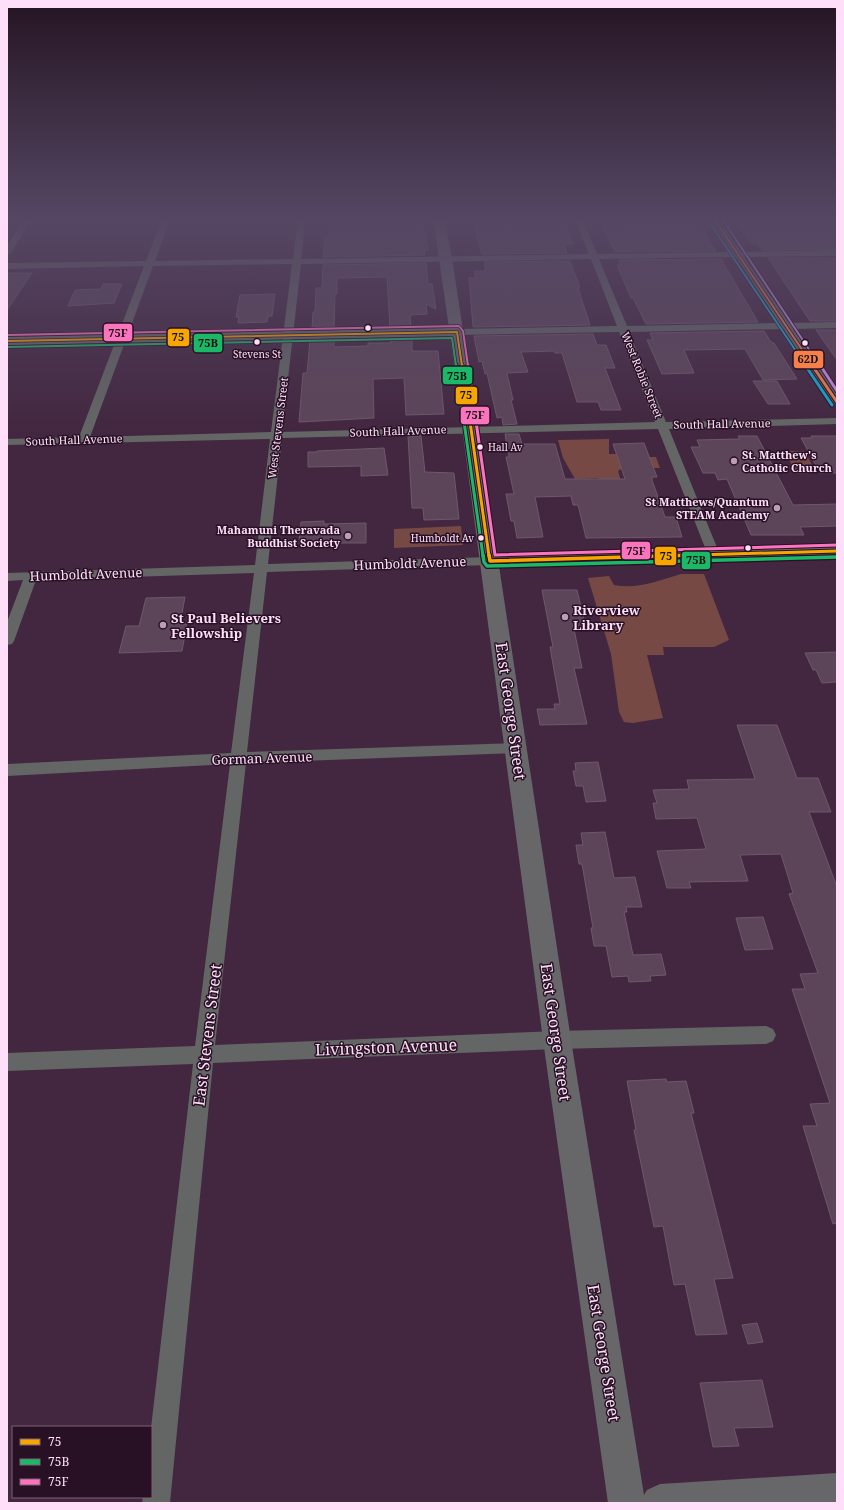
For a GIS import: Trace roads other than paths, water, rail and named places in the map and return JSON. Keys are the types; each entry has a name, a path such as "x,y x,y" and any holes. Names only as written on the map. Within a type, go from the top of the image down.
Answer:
{"street":[{"path":"84,440 120,339 141,287"},
{"name":"West Stevens Street","path":"262,568 293,287"},
{"name":"East George Street","path":"450,287 557,1040 627,1503"},
{"name":"West Robie Street","path":"607,287 714,555"},
{"path":"760,287 837,402"},
{"path":"7,342 837,325"},
{"name":"South Hall Avenue","path":"7,442 470,429 837,421"},
{"name":"Humboldt Avenue","path":"7,577 490,561 837,552"},
{"name":"East Stevens Street","path":"156,1503 204,1054 262,568"},
{"path":"7,641 31,576"},
{"name":"Gorman Avenue","path":"7,770 240,758 516,748"},
{"name":"Livingston Avenue","path":"7,1062 557,1040 766,1035"},
{"path":"660,1503 837,1492"}],"place":[{"name":"Stevens St","path":"257,342"},
{"name":"Hall Av","path":"480,447"},
{"name":"St. Matthew's Catholic Church","path":"734,461"},
{"name":"St Matthews/Quantum STEAM Academy","path":"777,508"},
{"name":"Mahamuni Theravada Buddhist Society","path":"348,536"},
{"name":"Humboldt Av","path":"481,538"},
{"name":"Riverview Library","path":"565,617"},
{"name":"St Paul Believers Fellowship","path":"163,625"}]}
